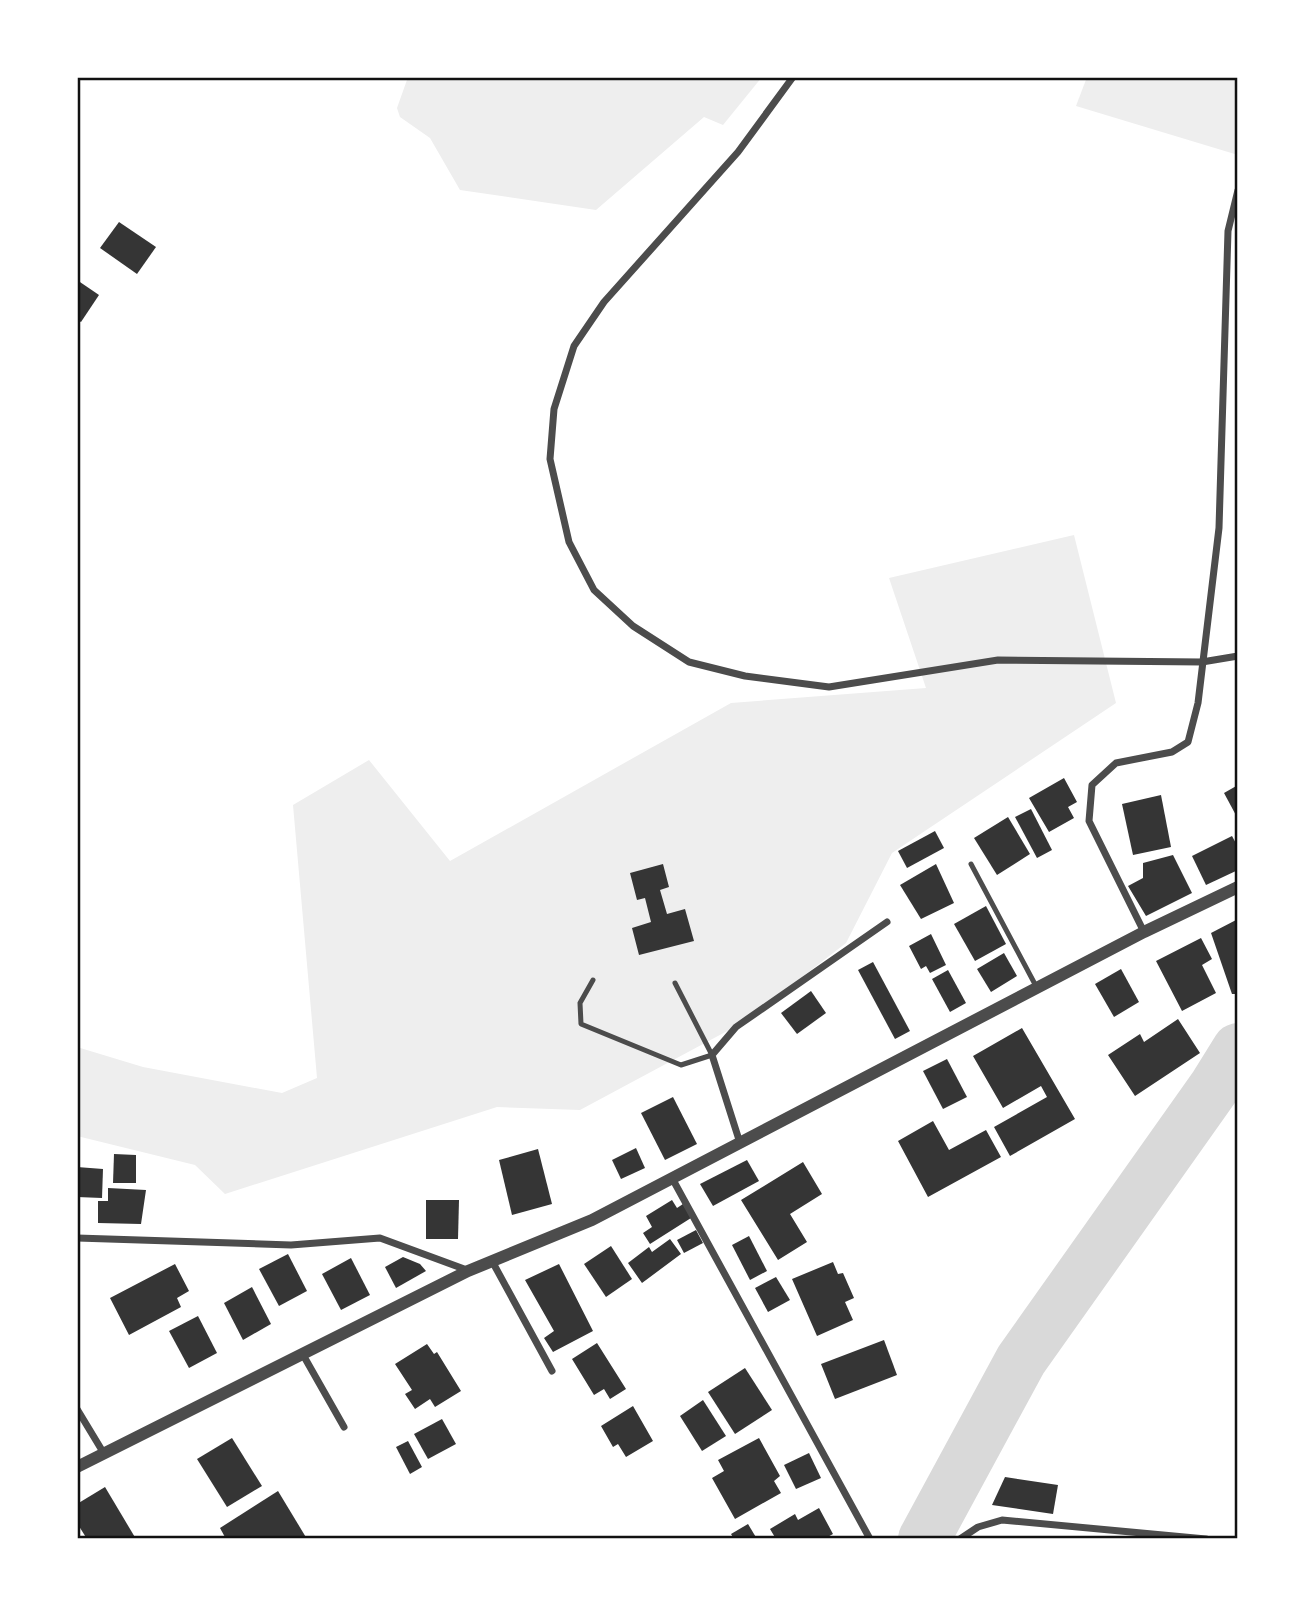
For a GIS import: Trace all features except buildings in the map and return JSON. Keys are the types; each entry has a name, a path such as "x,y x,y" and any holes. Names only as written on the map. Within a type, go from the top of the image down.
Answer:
{"street":[{"path":"793,77 738,152 604,302 574,346 554,410 550,459 569,542 594,590 633,626 689,662 745,676 829,687 998,660 1202,662 1238,656"},
{"path":"1144,932 1089,821 1092,785 1116,763 1172,752 1188,742 1198,703 1219,528 1228,231 1238,190"},
{"path":"77,1467 468,1270 592,1220 1144,932 1238,887"},
{"path":"740,1143 712,1055 736,1027 887,922"},
{"path":"672,1178 868,1538"},
{"path":"77,1238 291,1245 380,1238 468,1270"},
{"path":"492,1261 552,1371"},
{"path":"302,1353 344,1427"},
{"path":"77,1409 103,1452"},
{"path":"960,1539 978,1527 1002,1520 1206,1539"}],"lane":[{"path":"971,864 1037,988"},
{"path":"593,980 580,1003 581,1024 681,1065 712,1055 675,983"}],"shaded area":[{"path":"408,77 762,77 723,125 704,117 596,210 460,190 430,138 400,117 397,108"},
{"path":"1087,77 1238,77 1238,155 1076,106"},
{"path":"1074,535 1116,703 892,853 846,943 744,1022 580,1110 497,1107 225,1194 195,1165 77,1136 77,1047 143,1067 282,1093 317,1078 293,805 369,760 450,861 731,703 926,688 889,578"}],"waterway":[{"path":"924,1539 1021,1360 1215,1086 1238,1049"}]}
